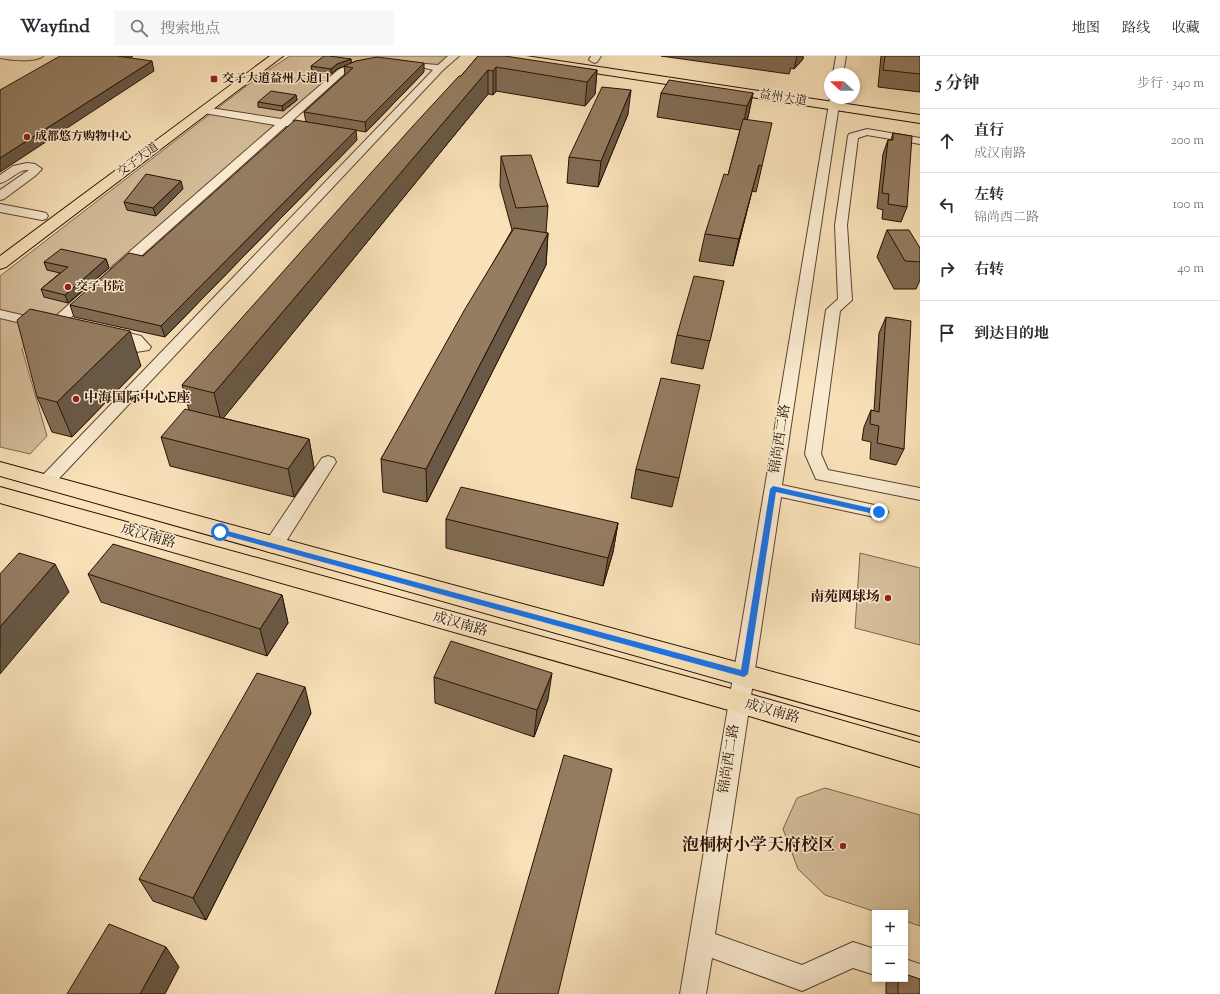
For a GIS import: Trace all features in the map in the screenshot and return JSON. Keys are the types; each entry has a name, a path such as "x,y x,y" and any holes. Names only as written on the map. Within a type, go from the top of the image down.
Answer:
{"main road":[{"name":"交子大道","path":"30,225 260,56"},
{"name":"交子大道","path":"0,264 277,56"},
{"name":"益州大道","path":"503,56 824,97"},
{"name":"益州大道","path":"570,56 595,58 824,97"},
{"name":"益州大道","path":"860,102 920,109"},
{"name":"益州大道","path":"857,104 920,119"},
{"name":"成汉南路","path":"0,469 273,546 744,674 920,724"},
{"name":"成汉南路","path":"0,495 739,702 920,755"}],"street":[{"path":"2,56 16,58 38,56"},
{"path":"46,482 440,68 454,56"},
{"path":"839,68 841,56"},
{"path":"53,326 341,72 351,66 376,61"},
{"path":"418,65 440,68"},
{"name":"锦尚西二路","path":"693,994 835,104"},
{"path":"204,110 306,127"},
{"path":"920,141 867,132 853,136 841,225 845,300 833,310 813,454 822,475 920,494"},
{"path":"358,135 373,138"},
{"path":"0,180 24,166 32,166 36,169 0,196"},
{"path":"0,208 42,216"},
{"path":"0,314 71,331"},
{"path":"97,337 123,350 144,347 169,352"},
{"path":"273,546 328,462"},
{"path":"773,489 879,512"},
{"path":"702,942 802,978 853,955 872,961"},
{"path":"908,973 920,977"}],"shaded area":[{"path":"290,56 449,56 437,65 373,59 344,67 22,349 47,436 30,454 0,447 0,276 262,74"},
{"name":"南苑网球场","path":"860,553 920,568 920,645 855,628"},
{"path":"825,788 920,815 920,926 908,922 908,910 872,911 825,895 798,869 783,829 797,798"}],"building":[{"name":"成都悠方购物中心","path":"60,56 117,56 152,61 0,158 0,90"},
{"path":"324,56 351,59 337,64 331,69 311,66"},
{"path":"478,56 505,56 597,70 587,82 496,67 493,71 488,70 214,393 182,385 412,127"},
{"path":"885,56 920,56 920,74 883,70"},
{"path":"377,57 424,63 365,122 304,112 353,68 344,66 356,61"},
{"path":"669,80 753,93 747,106 661,93"},
{"path":"602,87 631,90 601,161 569,157"},
{"path":"271,91 296,95 282,106 258,102"},
{"path":"743,119 772,123 762,166 759,165 739,239 705,234 724,174 728,175"},
{"path":"295,120 356,130 161,326 70,305 129,253 143,256"},
{"path":"893,133 912,136 907,207 888,204 889,194 882,193 888,140 893,140"},
{"path":"531,155 548,206 516,208 501,156"},
{"path":"146,174 181,181 153,208 124,202"},
{"path":"514,228 548,233 426,469 381,459 465,309"},
{"path":"887,230 909,230 920,248 920,262 905,261"},
{"path":"61,249 106,259 65,295 41,289 68,267 44,262"},
{"path":"694,276 724,281 710,341 677,335"},
{"path":"30,309 130,331 57,402 37,397 17,320"},
{"path":"886,317 911,321 904,449 877,443 879,426 870,424 871,410 879,412"},
{"path":"661,378 700,385 679,478 636,469"},
{"path":"185,409 309,439 288,469 161,437"},
{"path":"461,487 618,523 608,558 446,519"},
{"path":"113,544 282,595 260,629 88,574"},
{"path":"19,553 55,564 0,627 0,574"},
{"path":"451,641 552,673 537,710 434,677"},
{"path":"257,673 305,687 193,898 139,879"},
{"path":"564,755 612,769 558,994 495,994"},
{"path":"109,924 166,947 140,994 67,994"},
{"path":"908,975 920,979 920,994 898,994 898,982 908,982"}],"place":[{"name":"交子大道益州大道口","path":"214,79"},
{"name":"成都悠方购物中心","path":"27,137"},
{"name":"交子书院","path":"68,287"},
{"name":"中海国际中心E座","path":"76,399"},
{"name":"南苑网球场","path":"888,598"},
{"name":"泡桐树小学天府校区","path":"843,846"}],"route":[{"path":"220,532 744,674 773,489 879,512"}]}
